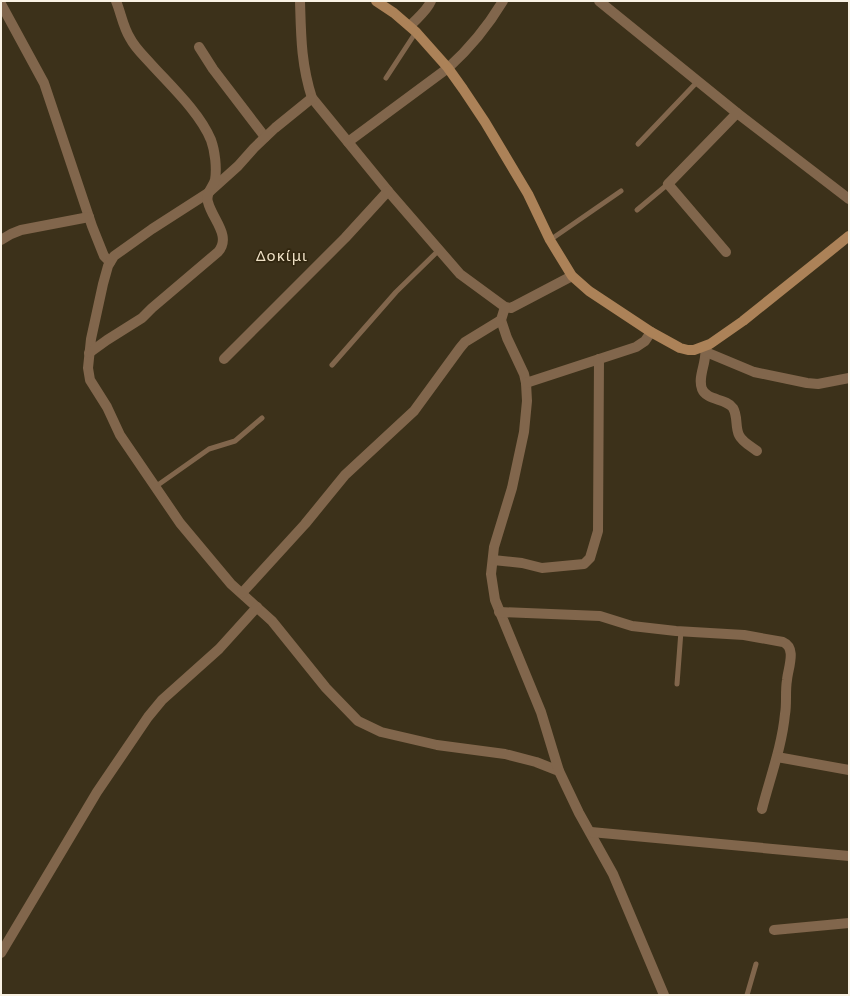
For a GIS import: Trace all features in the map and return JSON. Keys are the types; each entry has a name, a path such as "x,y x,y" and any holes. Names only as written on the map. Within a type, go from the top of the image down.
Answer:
{"street":[{"path":"89,352 142,318 220,250 223,244 223,234 207,200 208,193 214,180 214,155 212,142 206,128 178,93 139,51 130,38 116,1"},
{"path":"300,1 302,55 312,98 388,191 460,274 505,307 511,308 518,306 572,276"},
{"path":"376,1 394,13 413,29 448,68 502,149 528,194 550,240 572,276 589,291 652,332 686,350 706,349 849,236"},
{"path":"413,29 429,6 430,1"},
{"path":"348,142 448,68 462,55 503,1"},
{"path":"599,1 737,113 849,199"},
{"path":"1,4 44,83 89,217 104,256 110,262"},
{"path":"199,47 213,69 265,137"},
{"path":"312,98 265,137 238,166 208,193 165,220 114,256 110,262 103,284 89,352 88,368 90,380 107,407 120,435 180,523 232,584 272,621 344,708 358,721 381,732 413,740 505,754 530,760 559,771"},
{"path":"726,252 668,184 737,113"},
{"path":"224,359 345,238 388,191"},
{"path":"1,240 21,230 89,217"},
{"path":"505,307 501,320 526,383 527,401 523,439 512,488 495,542 491,574 492,588 499,612 541,712 559,771 579,813 591,832 616,881 664,995"},
{"path":"242,593 305,524 345,475 414,411 465,342 501,320"},
{"path":"526,383 638,346 645,341 652,332"},
{"path":"706,349 754,372 807,383 818,384 849,378"},
{"path":"706,349 701,381 702,388 710,397 732,406 735,412 739,435 742,440 757,451"},
{"path":"492,560 522,563 542,568 584,564 590,558 598,531 599,358"},
{"path":"1,953 97,792 148,717 162,700 219,649 257,607"},
{"path":"499,612 600,616 632,626 744,635 787,644 790,647 791,652 787,681 786,715 777,757 762,809"},
{"path":"777,757 849,770"},
{"path":"591,832 849,856"},
{"path":"774,930 849,923"}],"lane":[{"path":"386,78 413,29"},
{"path":"638,144 698,81"},
{"path":"637,210 668,184"},
{"path":"550,240 621,191"},
{"path":"332,365 396,292 439,250"},
{"path":"155,487 210,449 236,441 262,418"},
{"path":"677,684 682,631"},
{"path":"746,995 756,964"}],"district":[{"name":"Δοκίμι","path":"282,256"}]}
